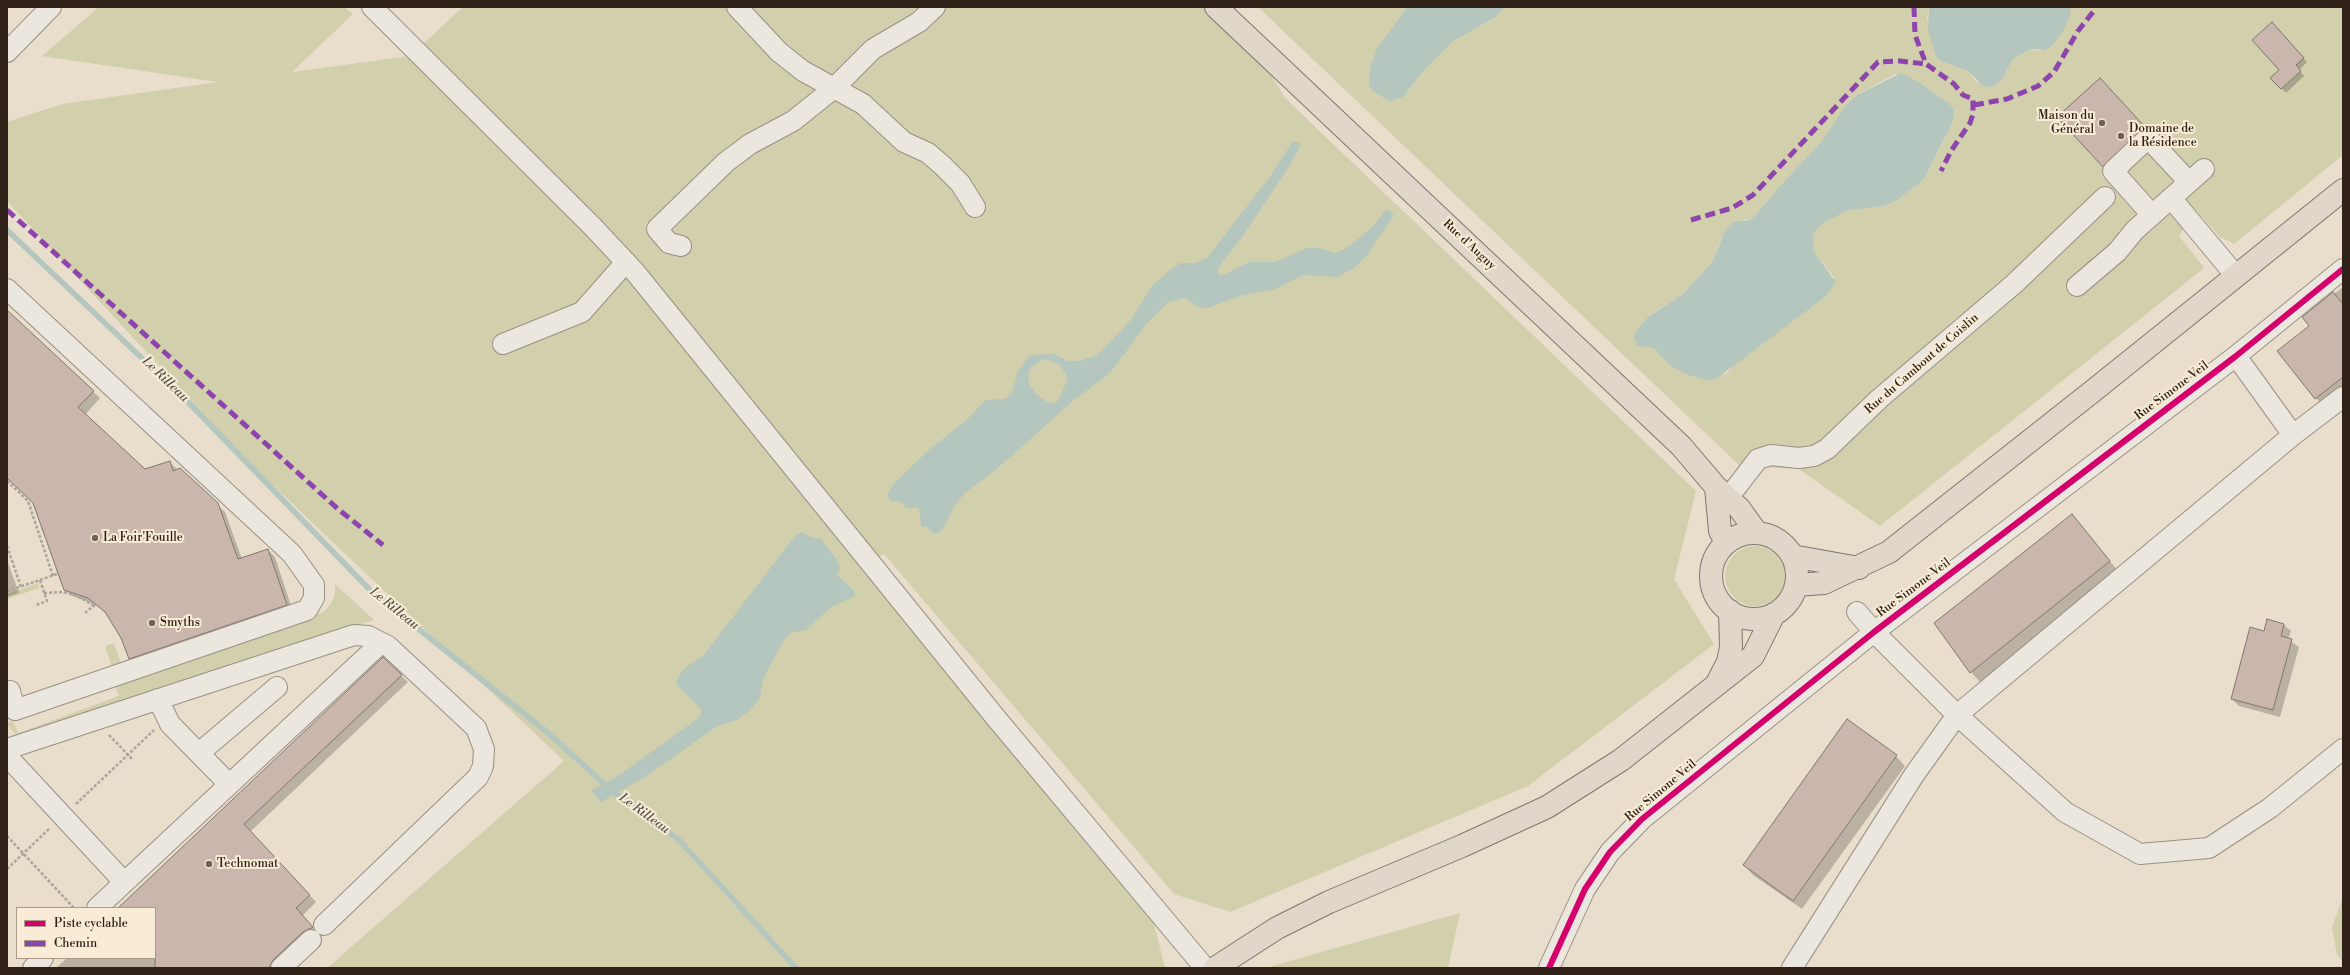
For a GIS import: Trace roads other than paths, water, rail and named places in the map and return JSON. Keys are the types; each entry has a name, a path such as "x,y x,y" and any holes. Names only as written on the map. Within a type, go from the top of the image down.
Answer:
{"main road":[{"name":"Rue d'Augny","path":"1216,7 1682,446 1722,493 1739,508 1757,533"},
{"path":"1796,585 1824,582 1859,568 1889,552 2343,190"},
{"path":"1722,493 1720,531 1726,542"},
{"path":"1757,533 1778,539 1792,556 1798,573 1792,597 1784,607 1774,614 1762,618 1749,619 1724,607 1715,595 1711,581 1711,567 1717,553 1726,542 1739,535 1757,533"},
{"path":"1792,556 1859,568"},
{"path":"1716,685 1728,662 1731,647 1730,611"},
{"path":"1215,968 1277,928 1329,902 1462,846 1547,807 1621,760 1753,656 1774,614"}],"street":[{"path":"7,52 51,7"},
{"path":"372,7 626,262 802,476 1001,724 1205,968"},
{"path":"737,7 779,52 803,71 863,104 904,142 928,153 944,166 960,183 975,207"},
{"path":"681,246 669,243 657,229 726,162 750,144 793,121 833,88 873,49 919,22 935,7"},
{"path":"2152,216 2113,172 2148,138 2189,182"},
{"path":"2077,286 2117,252 2135,230 2204,169"},
{"name":"Rue du Cambout de Coislin","path":"1722,493 1758,459 1771,455 1799,458 1814,456 1826,449 1879,399 2014,284 2105,197"},
{"path":"2171,198 2236,276"},
{"path":"503,344 582,312 626,262"},
{"name":"Rue Simone Veil","path":"1549,968 1585,889 1610,852 1642,819 1874,632 2236,356 2343,269"},
{"path":"7,289 292,554 314,585 314,598 307,610 16,710 10,691 7,692"},
{"path":"2236,356 2293,435"},
{"path":"1792,968 1914,775 1957,715 2293,435 2343,397"},
{"path":"1857,612 1874,632 1957,715 2065,812 2140,854 2209,848 2270,808 2343,749"},
{"path":"7,749 354,635 368,636 388,646 476,728 484,749 483,766 478,777 324,925"},
{"path":"98,907 381,643"},
{"path":"199,753 278,686"},
{"path":"158,699 170,724 230,784"},
{"path":"7,756 124,882"},
{"path":"281,968 311,940"},
{"path":"33,968 42,959"}],"waterway":[{"name":"Le Rilleau","path":"7,230 188,402 370,590 547,732 611,790 679,840 796,968"}],"place":[{"name":"Maison du Général","path":"2102,123"},
{"name":"Domaine de la Résidence","path":"2121,136"},
{"name":"La Foir'Fouille","path":"95,538"},
{"name":"Smyths","path":"152,623"},
{"name":"Technomat","path":"209,864"}]}
